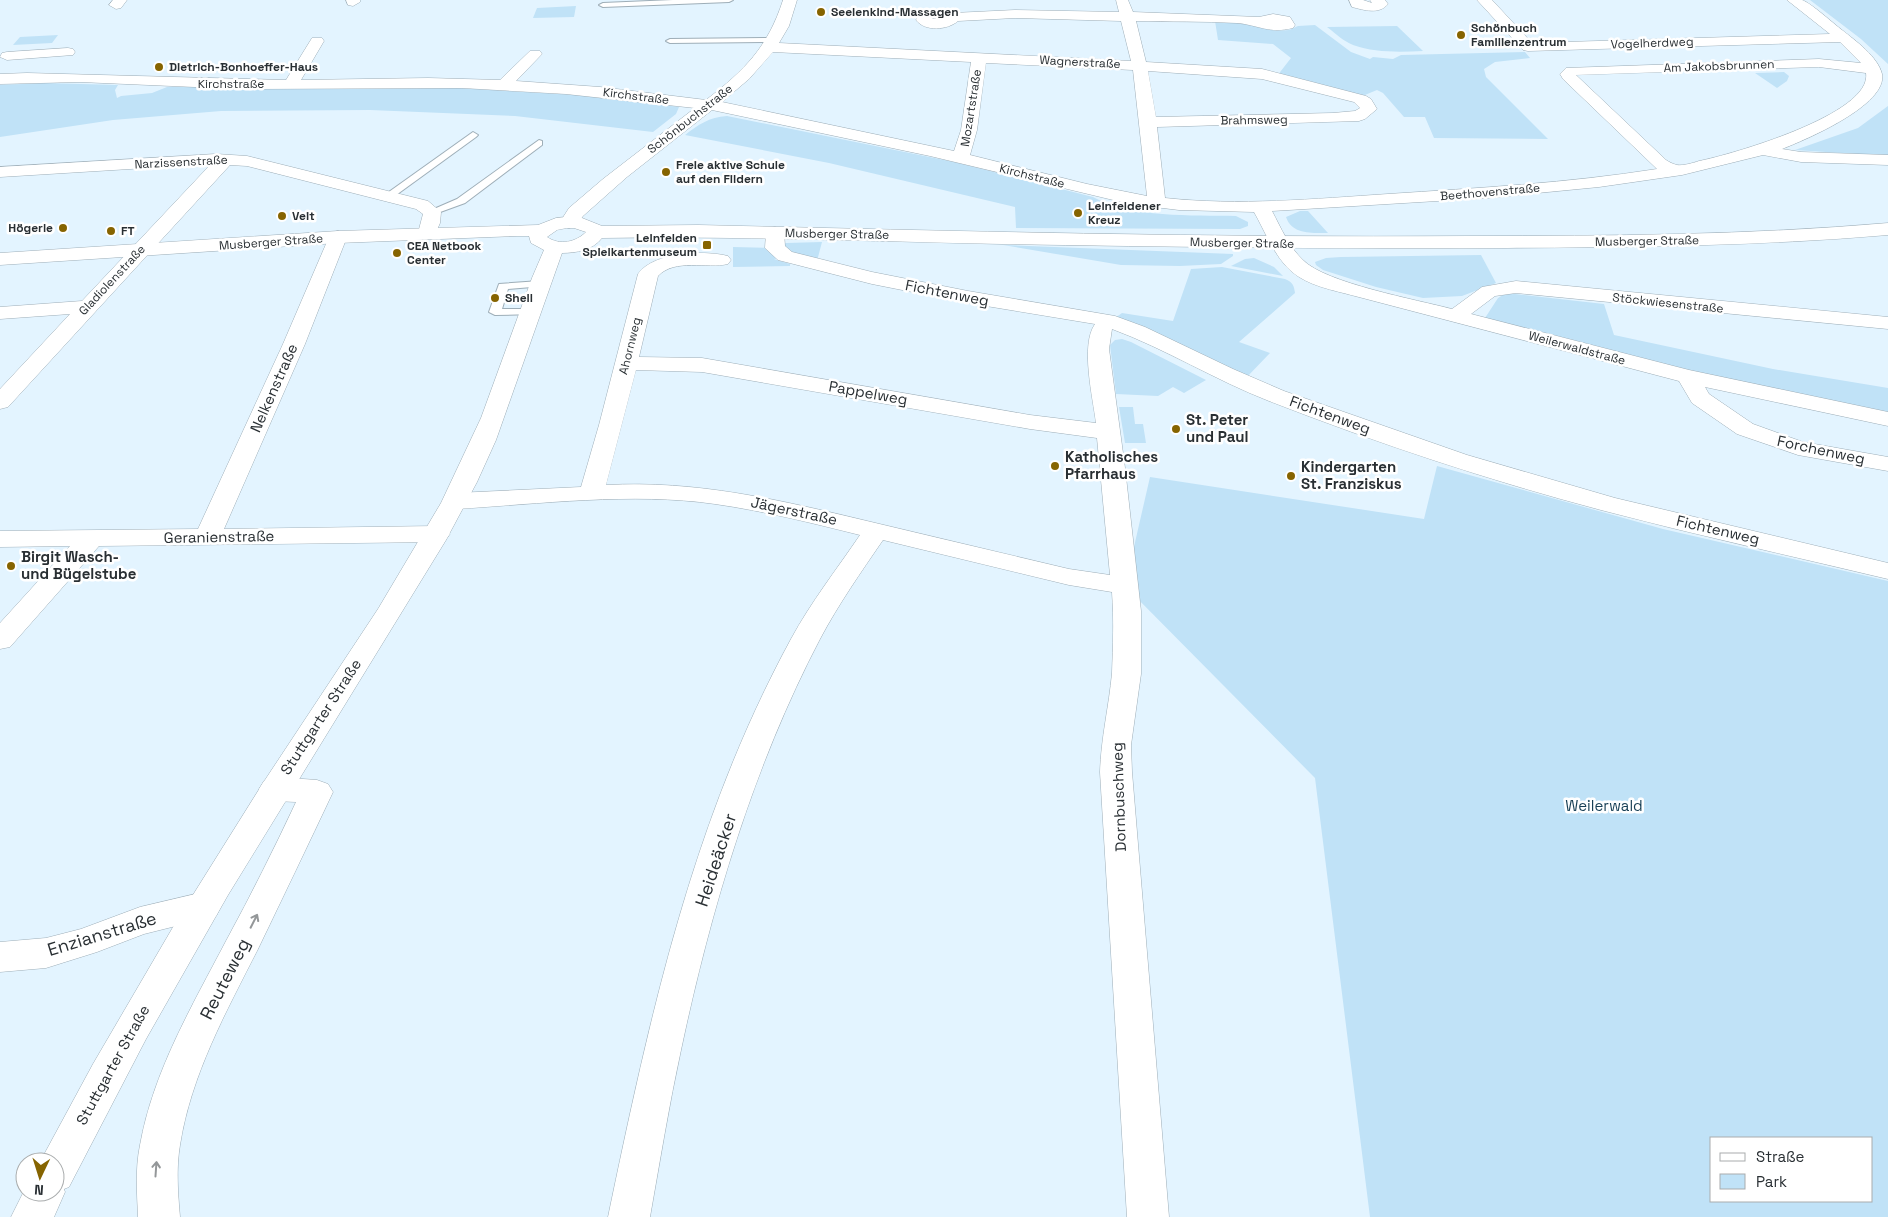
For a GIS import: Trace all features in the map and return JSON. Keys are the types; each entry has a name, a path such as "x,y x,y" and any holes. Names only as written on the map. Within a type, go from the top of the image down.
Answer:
{"street":[{"name":"Schönbuchstraße","path":"569,222 576,212 744,76 771,44 781,28 790,0"},
{"path":"1121,0 1128,17 1140,66 1156,195 1155,203"},
{"path":"1356,0 1357,4 1369,7 1381,4 1378,0"},
{"name":"Vogelherdweg","path":"1484,0 1528,47 1842,38"},
{"path":"1794,0 1842,38 1873,69"},
{"path":"952,17 1015,14 1261,21"},
{"path":"291,84 317,41"},
{"name":"Wagnerstraße","path":"771,44 1214,69 1262,74 1360,99 1365,102 1369,109 1359,116"},
{"path":"7,56 68,52 47,76"},
{"path":"504,85 535,54"},
{"name":"Mozartstraße","path":"961,158 969,130 979,57"},
{"name":"Am Jakobsbrunnen","path":"1550,77 1568,76 1571,72 1820,63 1873,69"},
{"name":"Beethovenstraße","path":"1260,206 1460,195 1563,186 1675,171 1761,150 1800,136 1823,124 1860,100 1874,83 1873,69"},
{"name":"Kirchstraße","path":"0,79 47,76 206,84 504,85 597,91 704,110 772,116 961,158 1115,196 1155,203 1194,206 1260,206"},
{"path":"1568,76 1660,164 1675,171"},
{"name":"Brahmsweg","path":"1148,122 1359,116"},
{"name":"Beethovenstraße","path":"1761,150 1801,157 1888,160"},
{"name":"Narzissenstraße","path":"0,172 226,159 247,161 389,196 422,206 432,212"},
{"name":"Gladiolenstraße","path":"0,402 226,159"},
{"path":"1260,206 1283,244"},
{"path":"427,233 431,223 432,212"},
{"path":"542,231 538,235 541,242 555,247 587,242 596,232 591,226 569,222"},
{"name":"Musberger Straße","path":"0,259 338,237 542,231 553,225 569,222"},
{"name":"Musberger Straße","path":"596,232 673,231 777,242 1283,244 1703,240 1888,229"},
{"name":"Nelkenstraße","path":"207,537 294,344 338,237"},
{"name":"Fichtenweg","path":"777,242 785,256 814,264 917,288 1108,320 1138,331 1269,393 1458,460 1608,504 1888,571"},
{"name":"Weilerwaldstraße","path":"1283,244 1297,266 1319,278 1688,377 1888,419"},
{"name":"Stuttgarter Straße","path":"65,1154 109,1069 204,906 275,790 438,534 456,501 490,428 540,284 555,247"},
{"name":"Ahornweg","path":"591,493 609,433 646,280 651,269 675,262 721,260"},
{"name":"Stöckwiesenstraße","path":"1456,316 1489,291 1504,287 1516,287 1888,324"},
{"path":"0,313 87,307"},
{"name":"Dornbuschweg","path":"1108,320 1101,330 1098,349 1109,432 1127,611 1126,674 1116,745 1116,772 1148,1217"},
{"name":"Pappelweg","path":"626,363 702,365 1030,422 1109,432"},
{"name":"Forchenweg","path":"1688,377 1700,398 1745,429 1798,448 1888,464"},
{"name":"Jägerstraße","path":"456,501 591,493 657,492 714,496 766,505 1069,577 1125,586"},
{"name":"Heideäcker","path":"629,1217 662,1049 681,974 711,872 735,801 772,708 806,639 876,531"},
{"name":"Geranienstraße","path":"0,539 438,534"},
{"path":"0,640 92,538"},
{"name":"Reuteweg","path":"158,1217 155,1194 156,1165 160,1139 170,1102 204,1021 318,792 275,790"},
{"name":"Enzianstraße","path":"0,957 46,953 85,942 140,921 204,906"},
{"path":"32,1217 40,1202"}],"lane":[{"path":"603,4 729,0"},
{"path":"670,41 771,44"},
{"path":"389,196 473,135"},
{"path":"432,212 461,201 539,143"},
{"path":"531,312 495,312 503,286 540,284"}],"green space":[{"path":"1810,0 1888,0 1888,64 1861,39"},
{"path":"576,6 574,17 533,18 537,8"},
{"path":"1215,21 1242,22 1276,31 1289,30 1298,26 1315,25 1351,52 1370,59 1373,57 1393,59 1401,55 1525,52 1530,58 1495,62 1484,69 1486,77 1548,139 1434,138 1425,117 1404,117 1383,93 1377,90 1360,97 1277,76 1291,58 1273,44 1218,40"},
{"path":"1397,26 1423,51 1405,52 1361,48 1346,41 1327,27"},
{"path":"58,35 52,43 13,45 20,37"},
{"path":"1784,72 1789,76 1787,81 1777,88 1755,73"},
{"path":"44,83 118,85 115,90 117,98 152,93 167,87 457,88 593,96 679,107 676,114 653,132 515,116 370,110 221,111 113,120 0,137 0,85"},
{"path":"1888,106 1888,156 1795,150 1858,128"},
{"path":"727,116 954,162 1093,197 1126,209 1163,214 1236,216 1248,222 1248,226 1240,229 1016,228 1015,207 829,163 685,135 709,120"},
{"path":"1300,211 1308,211 1328,233 1304,232 1293,227 1286,217"},
{"path":"822,242 817,261 792,255 774,259 790,264 790,266 733,267 733,247 775,248 786,243"},
{"path":"1003,245 1233,254 1233,256 1221,264 1180,266 1121,265"},
{"path":"1481,255 1496,283 1462,296 1423,298 1376,287 1323,270 1315,262 1326,258 1341,257"},
{"path":"1254,258 1274,267 1283,276 1231,266 1245,259"},
{"path":"1222,267 1285,279 1294,286 1295,293 1239,342 1270,353 1245,379 1115,318 1122,313 1173,321 1191,269"},
{"path":"1506,293 1604,304 1614,335 1773,369 1888,388 1888,413 1637,359 1485,318 1498,298"},
{"path":"1122,339 1206,380 1184,393 1173,387 1158,396 1116,394 1110,345 1115,340"},
{"path":"1119,407 1133,407 1135,424 1143,424 1146,443 1125,443"},
{"name":"Weilerwald","path":"1437,466 1663,529 1888,581 1888,1217 1370,1217 1315,778 1125,586 1150,477 1424,519"}],"place":[{"name":"Seelenkind-Massagen","path":"821,12"},
{"name":"Schönbuch Familienzentrum","path":"1461,35"},
{"name":"Dietrich-Bonhoeffer-Haus","path":"159,67"},
{"name":"Freie aktive Schule auf den Fildern","path":"666,172"},
{"name":"Leinfeldener Kreuz","path":"1078,213"},
{"name":"Veit","path":"282,216"},
{"name":"Högerle","path":"63,228"},
{"name":"FT","path":"111,231"},
{"name":"Leinfelden Spielkartenmuseum","path":"707,245"},
{"name":"CEA Netbook Center","path":"397,253"},
{"name":"Shell","path":"495,298"},
{"name":"St. Peter und Paul","path":"1176,429"},
{"name":"Katholisches Pfarrhaus","path":"1055,466"},
{"name":"Kindergarten St. Franziskus","path":"1291,476"},
{"name":"Birgit Wasch- und Bügelstube","path":"11,566"}]}
